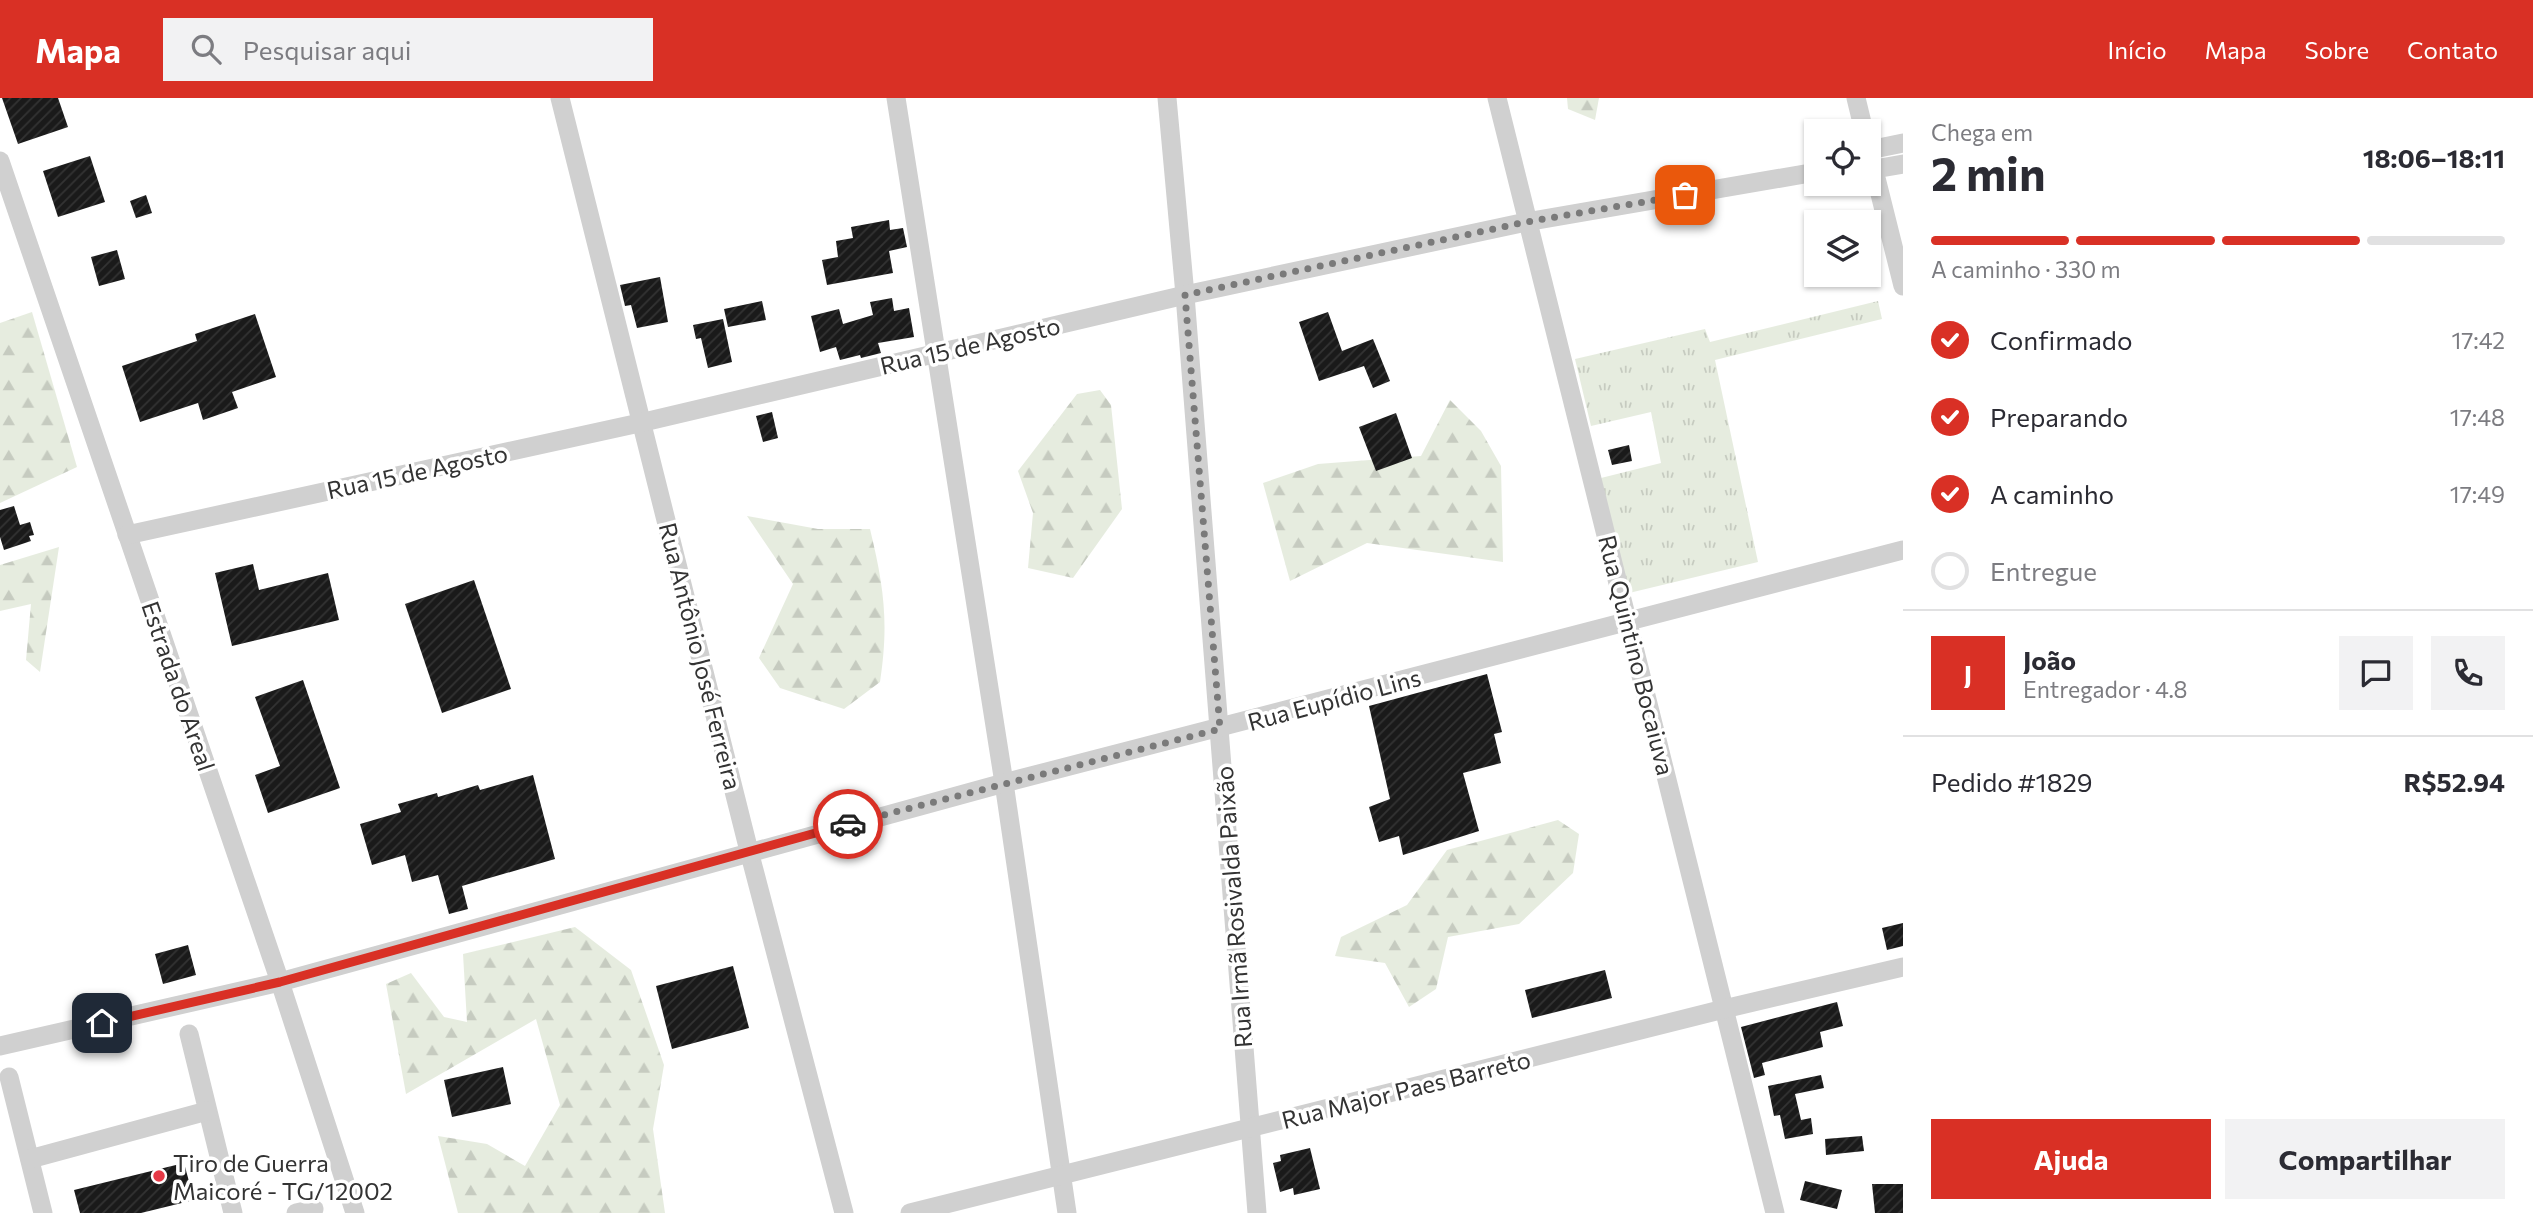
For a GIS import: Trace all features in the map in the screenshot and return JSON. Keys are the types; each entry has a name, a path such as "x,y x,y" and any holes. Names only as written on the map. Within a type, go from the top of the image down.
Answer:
{"street":[{"name":"Rua Antônio José Ferreira","path":"561,98 749,851 844,1213"},
{"path":"896,98 1004,783 1067,1213"},
{"name":"Rua Irmã Rosivalda Paixão","path":"1167,98 1220,729 1248,1129 1257,1213"},
{"name":"Rua Quintino Bocaiuva","path":"1497,98 1526,222 1630,622 1775,1213"},
{"path":"1856,98 1861,119"},
{"path":"1881,148 1903,143"},
{"name":"Estrada do Areal","path":"0,161 280,982 355,1213"},
{"path":"1881,168 1903,164"},
{"name":"Rua 15 de Agosto","path":"127,535 644,422 1185,295 1526,222 1804,174"},
{"path":"1879,196 1903,286"},
{"name":"Rua Eupídio Lins","path":"0,1046 280,982 1004,783 1903,550"},
{"name":"Rua Major Paes Barreto","path":"910,1213 1724,1009 1903,967"},
{"path":"189,1034 233,1213"},
{"path":"9,1077 43,1213"},
{"path":"30,1159 207,1111"}],"green space":[{"path":"1567,98 1599,98 1595,120 1568,109"},
{"path":"1878,301 1882,319 1715,360 1758,562 1629,593 1601,478 1661,463 1651,412 1591,426 1575,359 1705,329 1710,342"},
{"path":"32,312 77,467 0,503 0,323"},
{"path":"1100,390 1111,405 1122,509 1073,578 1028,568 1033,513 1018,471 1077,394"},
{"path":"1450,400 1481,431 1501,466 1503,562 1367,543 1290,581 1263,483 1318,464 1421,456"},
{"path":"747,516 818,529 870,529 884,605 880,682 844,709 780,688 759,658 793,584"},
{"path":"59,547 40,672 26,660 31,604 0,611 0,565"},
{"path":"1558,820 1579,834 1573,873 1519,924 1448,937 1436,989 1409,1007 1385,963 1335,956 1341,937 1407,905 1447,850"},
{"path":"575,927 631,970 664,1065 653,1129 665,1213 458,1213 438,1136 487,1144 525,1166 560,1105 536,1019 406,1094 386,984 411,973 444,1017 467,1022 463,954"}],"building":[{"path":"2,98 58,98 68,127 18,144"},
{"path":"90,156 105,202 58,217 43,171"},
{"path":"146,195 152,213 136,218 130,201"},
{"path":"889,220 890,230 903,228 907,247 889,251 893,273 827,285 822,260 838,257 836,241 853,238 851,227"},
{"path":"117,250 125,279 99,286 91,257"},
{"path":"660,277 668,322 637,328 631,305 625,306 620,285"},
{"path":"892,298 894,311 909,308 914,337 878,343 881,353 861,358 860,355 840,360 836,347 820,352 811,316 839,309 843,324 873,315 870,302"},
{"path":"762,301 766,320 728,327 724,309"},
{"path":"1328,312 1342,351 1373,339 1390,381 1373,388 1364,366 1319,381 1299,322"},
{"path":"255,314 276,377 232,392 238,408 203,420 198,403 140,422 122,366 197,341 195,334"},
{"path":"723,319 732,362 708,368 701,338 696,339 693,325"},
{"path":"772,412 778,438 763,442 756,416"},
{"path":"1396,413 1412,458 1376,471 1359,427"},
{"path":"1629,445 1632,461 1612,465 1608,450"},
{"path":"14,506 20,525 30,522 34,535 29,536 31,541 4,550 0,537 0,510"},
{"path":"253,564 259,590 328,573 339,620 232,646 215,573"},
{"path":"474,580 511,689 442,713 405,604"},
{"path":"1487,674 1502,732 1494,734 1501,763 1463,773 1479,831 1403,855 1399,836 1379,842 1369,807 1390,799 1369,706"},
{"path":"303,680 340,788 268,813 255,775 280,766 255,697"},
{"path":"533,775 555,859 462,886 468,909 449,914 438,875 412,882 405,855 372,865 360,824 401,812 398,804 437,793 438,797 478,785 480,790"},
{"path":"1903,923 1903,946 1887,950 1882,928"},
{"path":"188,945 196,975 163,984 155,954"},
{"path":"733,966 749,1028 672,1049 656,986"},
{"path":"1605,970 1612,998 1532,1018 1525,990"},
{"path":"1837,1002 1843,1026 1820,1032 1823,1047 1762,1063 1765,1075 1754,1078 1741,1027"},
{"path":"503,1067 511,1104 452,1117 444,1080"},
{"path":"1821,1075 1824,1088 1795,1094 1801,1120 1811,1118 1813,1134 1785,1139 1780,1115 1774,1116 1768,1086"},
{"path":"1862,1136 1864,1151 1826,1155 1825,1139"},
{"path":"1310,1148 1320,1189 1294,1195 1293,1188 1280,1192 1273,1163 1281,1161 1280,1155"},
{"name":"Tiro de Guerra Maicoré - TG/12002","path":"184,1163 194,1200 141,1213 80,1213 74,1190"},
{"path":"1805,1181 1842,1190 1837,1209 1800,1200"},
{"path":"1872,1184 1903,1184 1903,1213 1875,1213"}],"way so far":[{"path":"848,824 1220,729 1185,295 1526,222 1685,195"}],"place":[{"name":"Tiro de Guerra Maicoré - TG/12002","path":"159,1176"}],"route":[{"path":"102,1023 280,982 848,824"}]}
